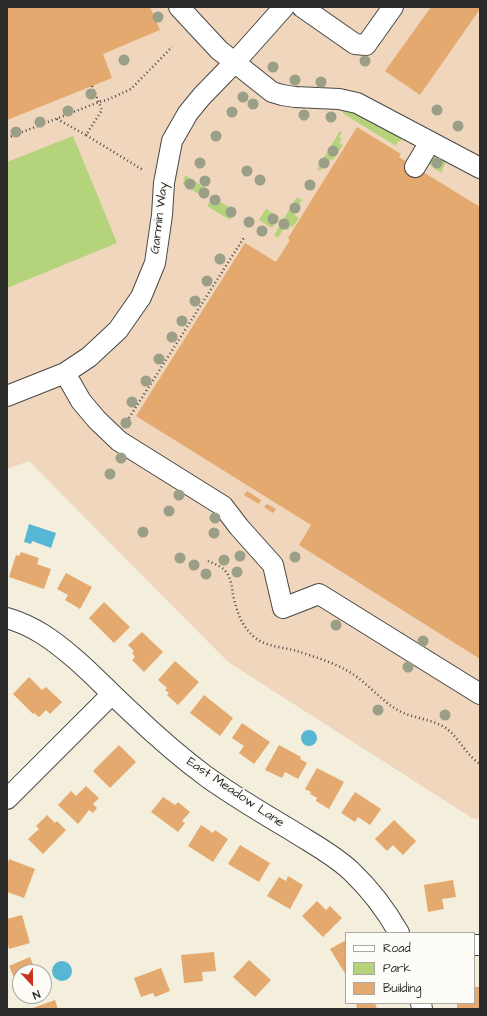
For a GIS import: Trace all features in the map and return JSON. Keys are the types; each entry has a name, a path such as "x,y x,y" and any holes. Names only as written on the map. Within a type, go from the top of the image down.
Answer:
{"street":[{"path":"179,7 214,46 272,92 295,97 339,98 357,103 430,142 479,165"},
{"name":"Garmin Way","path":"7,396 65,373 89,358 118,330 141,297 155,262 162,215 164,183 172,141 188,113 202,96 284,7"},
{"path":"302,7 355,44 366,45 393,7"},
{"path":"415,167 430,142"},
{"path":"65,373 81,401 97,420 119,441 223,506 239,527 273,565 283,608 319,594 480,694"},
{"name":"East Meadow Lane","path":"7,618 24,623 54,640 184,760 207,777 244,802 340,861 371,892 389,915 398,932"},
{"path":"7,799 112,694"}],"path":[{"path":"7,138 56,118 107,100 131,89 172,47"},
{"path":"86,135 102,110 92,86"},
{"path":"56,118 143,170"},
{"path":"129,418 245,236"},
{"path":"208,561 226,571 230,580 239,619 246,629 256,638 267,644 297,651 345,669 356,676 396,710 446,728 470,757 480,764"}],"shaded area":[{"path":"7,7 480,7 480,819 472,818 228,662 29,461 7,469"}],"green space":[{"path":"337,106 348,109 402,138 400,142 398,141 396,146 344,114"},
{"path":"340,131 342,132 339,137 342,139 339,143 343,145 333,160 331,159 325,168 323,167 320,171 317,169"},
{"path":"73,136 117,243 7,288 7,162"},
{"path":"435,157 446,162 441,173 431,166 428,161"},
{"path":"185,175 210,191 205,198 183,184"},
{"path":"213,197 235,211 230,220 207,206"},
{"path":"297,197 302,200 294,214 299,218 293,227 290,226 288,230 284,228 278,238 274,235"},
{"path":"266,209 279,217 272,228 259,220"}],"water":[{"path":"29,524 56,533 51,548 32,541 31,544 24,542"},
{"path":"306,730 312,730 317,735 315,744 312,746 306,746 301,741 301,735"},
{"path":"58,962 66,962 71,967 71,975 66,980 58,980 53,975 53,967"}],"building":[{"path":"7,7 150,7 160,30 103,54 112,78 7,120"},
{"path":"431,7 480,7 480,9 420,95 385,71"},
{"path":"357,127 401,154 399,157 480,207 480,659 299,545 311,525 136,416 245,243 276,262 290,240 288,238"},
{"path":"247,491 261,500 259,504 244,495"},
{"path":"267,504 276,509 273,513 264,507"},
{"path":"21,552 39,558 37,564 51,569 44,589 9,577 16,555 19,556"},
{"path":"66,573 92,587 80,609 65,600 68,595 57,589"},
{"path":"104,602 130,627 114,643 89,618"},
{"path":"142,632 163,652 144,672 132,660 135,657 132,653 134,651 128,645"},
{"path":"175,661 199,682 178,705 167,695 169,693 165,690 167,688 158,680"},
{"path":"29,677 42,690 46,687 62,702 50,714 46,710 39,717 34,713 33,714 13,694"},
{"path":"204,695 233,718 220,736 190,713"},
{"path":"242,723 270,742 254,764 239,753 244,746 232,738"},
{"path":"119,745 136,762 110,788 93,771"},
{"path":"279,745 301,757 300,759 307,763 298,779 285,772 282,778 265,770"},
{"path":"317,768 344,782 329,809 316,801 317,798 305,789"},
{"path":"86,786 99,798 93,804 97,808 93,813 89,810 78,824 58,805 71,791 76,796"},
{"path":"355,792 381,809 370,825 358,817 355,822 341,813"},
{"path":"163,797 175,805 178,802 190,812 182,821 185,823 178,832 151,812"},
{"path":"47,815 55,823 57,821 66,830 43,854 28,839 39,829 36,826"},
{"path":"394,820 416,841 403,855 393,845 387,851 375,839"},
{"path":"201,825 213,833 215,830 228,839 213,862 188,846"},
{"path":"240,845 270,863 259,882 228,864"},
{"path":"9,859 35,869 24,898 7,892 7,866"},
{"path":"288,876 303,885 290,909 267,896 279,877 286,881"},
{"path":"453,880 456,897 442,899 444,909 428,912 424,885"},
{"path":"317,901 326,910 330,906 342,918 323,937 302,916"},
{"path":"22,915 30,943 9,949 7,941 7,919"},
{"path":"345,941 345,973 330,949"},
{"path":"214,952 216,971 202,972 203,981 184,983 181,955"},
{"path":"30,957 33,964 14,964"},
{"path":"249,960 271,980 255,997 233,977"},
{"path":"12,965 12,973 9,966"},
{"path":"161,968 170,991 155,997 153,993 141,997 134,978"},
{"path":"475,987 480,987 480,1009 457,1009 457,1004 475,1004"},
{"path":"55,1000 58,1009 30,1009 44,1004 52,1004 52,1001"},
{"path":"356,1004 375,1004 377,1009 357,1009"}]}
